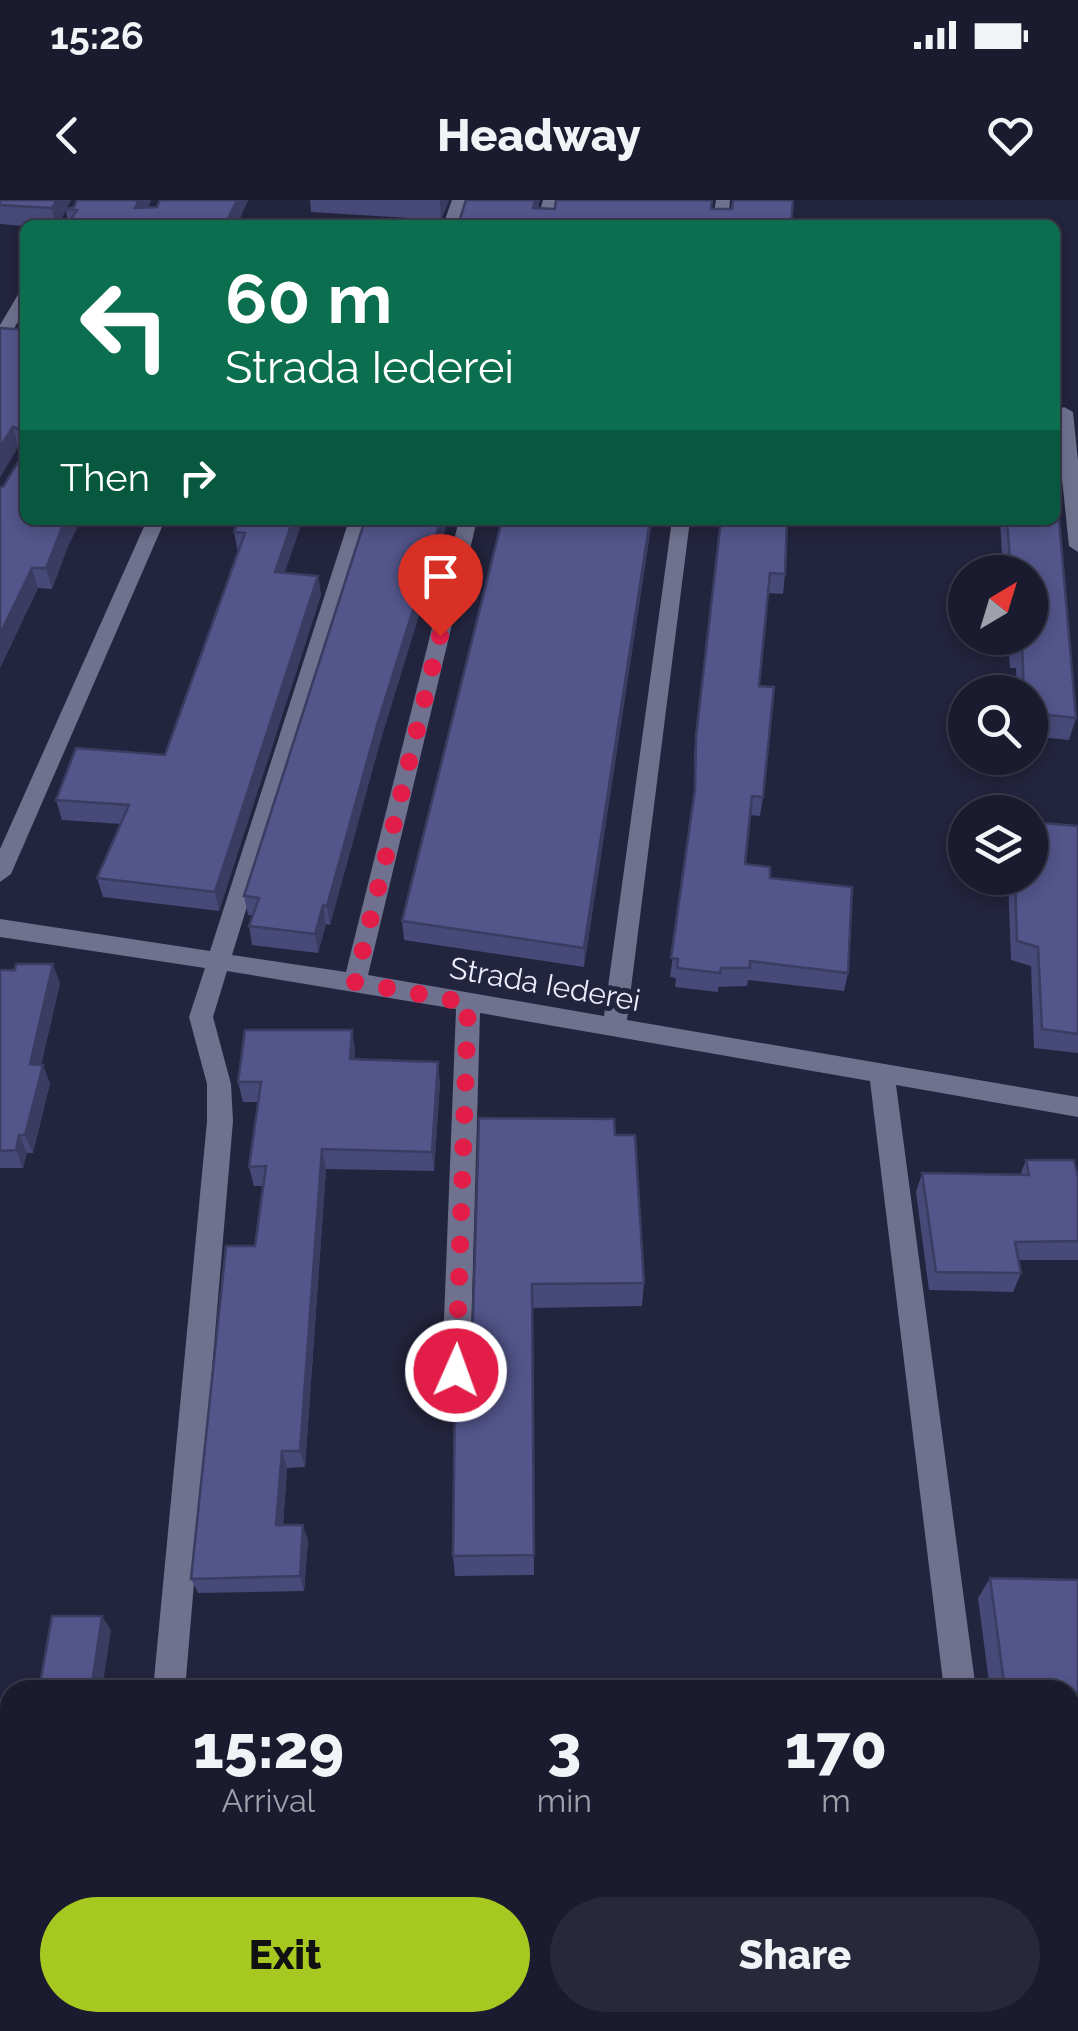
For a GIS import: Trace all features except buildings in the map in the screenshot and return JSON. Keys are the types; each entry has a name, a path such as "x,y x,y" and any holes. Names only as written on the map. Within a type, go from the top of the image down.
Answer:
{"street":[{"path":"0,339 20,305"},
{"path":"1064,412 1078,546"},
{"path":"0,874 154,525"},
{"path":"170,1680 220,1122 219,1084 201,1032 200,1017 356,525"},
{"path":"355,982 467,525"},
{"path":"614,1029 680,525"},
{"name":"Strada Iederei","path":"0,928 355,982 1078,1107"},
{"path":"456,1371 468,1003"},
{"path":"882,1076 959,1680"}],"route":[{"path":"440,636 355,982 468,1003 456,1371"}]}
